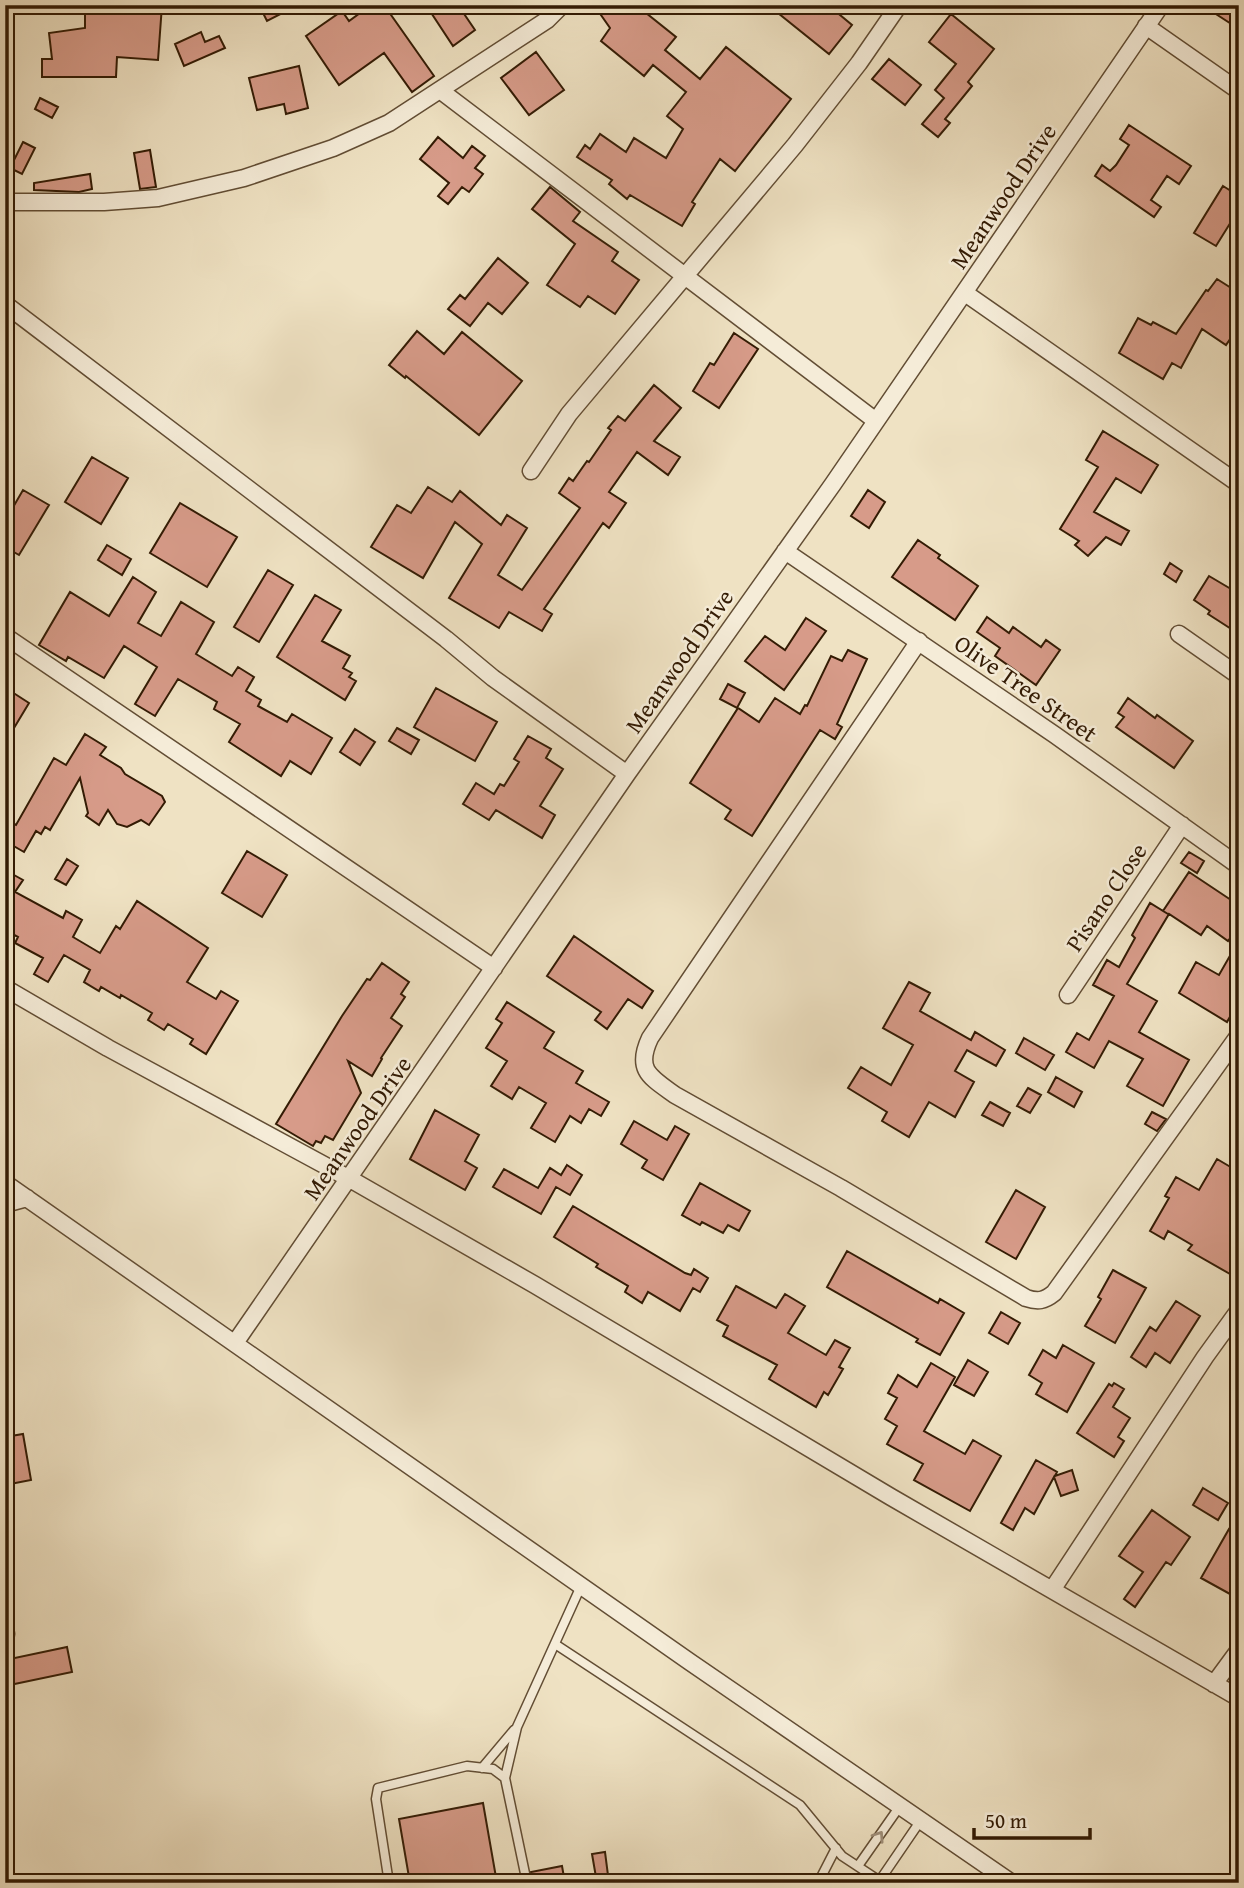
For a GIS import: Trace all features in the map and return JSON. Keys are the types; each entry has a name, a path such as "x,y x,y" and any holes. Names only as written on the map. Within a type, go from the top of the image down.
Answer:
{"street":[{"path":"5,202 104,202 159,198 244,178 332,148 389,123 441,91 547,20 562,5"},
{"path":"531,471 569,414 795,145 859,63 899,5"},
{"name":"Meanwood Drive","path":"235,1343 627,774 965,293 1161,5"},
{"path":"1146,26 1239,90"},
{"path":"441,91 876,421"},
{"path":"965,293 1239,484"},
{"path":"5,304 436,631 493,678 627,774"},
{"name":"Olive Tree Street","path":"785,551 919,641 1239,866"},
{"path":"1179,634 1239,676"},
{"path":"5,636 494,968"},
{"path":"919,641 650,1038 643,1053 643,1067 653,1079 675,1095 842,1188 1037,1302 1054,1293 1239,1035"},
{"name":"Pisano Close","path":"1069,995 1182,825"},
{"path":"5,988 107,1048 350,1179 1239,1698"},
{"path":"5,1183 581,1586 1012,1883"},
{"path":"5,1204 27,1198"},
{"path":"1052,1590 1205,1357 1239,1310"},
{"path":"1214,1684 1239,1650"}],"lane":[{"path":"527,1883 505,1779 517,1727 581,1586"},
{"path":"555,1644 800,1804 842,1856 880,1882 921,1820"},
{"path":"482,1768 517,1727"},
{"path":"389,1883 376,1799 377,1788 467,1766 493,1769 505,1779"},
{"path":"858,1866 900,1806"},
{"path":"818,1883 836,1848"}],"building":[{"path":"85,5 162,5 158,60 117,57 116,77 42,77 42,59 52,59 49,33 85,28"},
{"path":"259,5 298,5 267,21"},
{"path":"371,5 384,5 434,76 412,92 384,53 339,85 306,36 342,11 349,21"},
{"path":"426,5 458,5 475,30 453,46"},
{"path":"594,5 636,5 676,37 665,50 700,79 726,47 791,99 735,171 720,159 692,202 695,204 682,226 630,195 627,199 609,184 612,180 577,157 585,145 590,149 600,134 626,152 634,138 666,158 683,129 667,116 686,92 653,65 644,76 601,41 610,28"},
{"path":"768,5 828,5 852,25 829,54"},
{"path":"1202,5 1239,5 1239,29"},
{"path":"951,14 994,49 968,82 972,86 945,119 950,123 938,137 922,124 944,98 935,90 956,64 929,42"},
{"path":"201,32 205,42 219,36 225,48 184,66 175,44"},
{"path":"536,52 564,90 529,115 501,78"},
{"path":"889,59 921,85 905,105 872,79"},
{"path":"299,66 308,108 286,114 284,104 257,110 249,78"},
{"path":"40,98 58,107 52,118 35,109"},
{"path":"1129,125 1191,166 1179,184 1167,176 1151,200 1161,207 1154,217 1095,176 1102,165 1110,171 1116,165 1129,145 1120,139"},
{"path":"438,137 463,158 472,146 485,156 475,168 483,174 469,192 462,187 448,204 438,196 449,183 420,159"},
{"path":"23,142 35,148 22,174 10,168"},
{"path":"150,150 156,187 140,189 134,153"},
{"path":"90,174 92,189 79,192 34,190 34,183"},
{"path":"1223,186 1239,196 1239,209 1216,246 1194,233"},
{"path":"550,187 580,212 573,221 618,252 612,261 639,280 615,314 588,296 580,307 547,285 575,244 532,209"},
{"path":"498,258 528,283 502,314 488,303 470,326 448,309 460,295 465,299"},
{"path":"1217,279 1239,293 1239,314 1234,322 1239,326 1226,345 1202,329 1181,368 1172,363 1163,379 1119,353 1138,318 1151,325 1153,322 1176,334 1206,290 1208,291"},
{"path":"417,331 444,354 462,332 522,381 479,435 389,365"},
{"path":"734,333 758,349 719,408 693,391 710,363 714,365"},
{"path":"654,385 681,408 654,441 680,457 668,475 637,452 609,492 626,503 609,528 603,523 544,609 552,614 542,631 509,612 499,628 449,598 482,544 455,522 423,578 371,547 397,505 411,513 428,487 452,502 460,491 501,525 507,515 527,528 498,575 522,590 580,508 559,493 569,478 573,481 587,461 589,462 618,416 625,421"},
{"path":"1103,431 1158,465 1141,493 1116,478 1094,512 1129,531 1121,545 1106,537 1088,556 1075,545 1079,541 1060,529 1098,467 1086,460"},
{"path":"92,457 128,478 101,524 65,502"},
{"path":"23,490 49,505 19,555 5,547 5,506 12,509"},
{"path":"868,490 885,502 869,528 851,516"},
{"path":"180,503 237,537 207,587 150,553"},
{"path":"918,540 940,555 938,558 978,586 955,620 892,577"},
{"path":"107,545 131,559 122,575 98,560"},
{"path":"1170,563 1182,571 1176,582 1164,574"},
{"path":"268,570 293,585 259,642 234,627"},
{"path":"1209,576 1231,589 1239,577 1239,634 1208,614 1210,611 1194,600"},
{"path":"133,577 156,592 138,623 161,636 181,602 214,622 196,654 232,676 238,667 254,677 246,691 261,700 258,706 287,722 292,714 332,738 311,774 290,761 281,776 229,742 240,724 214,709 217,702 178,679 155,716 135,704 157,667 124,646 104,678 68,657 66,661 39,645 70,592 109,616"},
{"path":"315,595 341,610 322,641 350,656 343,668 352,673 349,677 356,681 345,700 277,657"},
{"path":"987,617 1009,633 1013,627 1041,647 1046,640 1060,650 1036,685 995,656 1000,648 977,632"},
{"path":"806,618 826,631 784,690 745,661 765,636 785,650"},
{"path":"848,650 867,659 837,724 842,727 835,739 820,730 752,836 725,819 731,810 690,783 738,708 759,722 775,698 800,714 805,705 807,706 831,656 842,661"},
{"path":"728,684 745,693 737,708 720,699"},
{"path":"436,688 497,722 475,761 414,727"},
{"path":"12,692 29,703 5,743 5,703"},
{"path":"1128,698 1193,741 1174,768 1116,727 1124,717 1118,713"},
{"path":"397,728 419,740 411,754 389,741"},
{"path":"355,729 375,742 360,765 340,752"},
{"path":"85,734 106,747 100,755 162,796 165,802 149,825 141,820 127,827 117,824 108,810 99,825 86,816 88,813 80,778 50,830 45,827 41,834 36,831 24,852 5,841 5,819 16,825 54,758 66,765"},
{"path":"528,736 551,749 546,758 563,769 540,806 555,815 542,838 496,810 489,820 463,804 476,783 494,794 500,784 504,786 519,762 514,759"},
{"path":"247,851 287,875 262,917 222,893"},
{"path":"1189,852 1204,861 1197,873 1181,863"},
{"path":"67,859 78,866 66,885 55,879"},
{"path":"5,870 23,880 15,892 63,918 66,911 82,920 73,937 100,953 116,926 120,929 137,901 208,948 187,982 216,999 221,991 238,1001 206,1054 190,1044 193,1039 168,1024 164,1030 148,1020 152,1013 121,995 120,998 101,987 99,991 84,982 90,970 64,955 48,982 34,974 43,958 15,943 18,937 5,930"},
{"path":"1189,872 1231,900 1239,889 1239,926 1228,941 1207,926 1201,935 1169,914 1127,984 1157,1001 1139,1032 1189,1060 1163,1106 1127,1086 1143,1059 1109,1041 1094,1068 1066,1052 1077,1033 1089,1040 1114,996 1093,985 1107,960 1119,967 1135,938 1132,935 1150,903 1163,911"},
{"path":"574,936 653,991 642,1008 628,999 607,1029 595,1020 601,1012 547,976"},
{"path":"1239,940 1239,1001 1227,1022 1179,993 1196,962 1219,975"},
{"path":"382,963 409,982 401,994 405,997 391,1018 402,1026 372,1076 348,1061 361,1093 333,1140 325,1136 321,1143 316,1141 313,1146 276,1124 342,1016 367,979 370,980"},
{"path":"909,982 930,993 920,1011 971,1040 975,1032 1005,1050 996,1066 967,1050 955,1071 974,1082 955,1117 929,1102 909,1137 882,1121 887,1112 848,1088 861,1067 891,1085 913,1045 883,1028"},
{"path":"507,1002 554,1032 544,1048 583,1071 576,1083 609,1102 601,1116 589,1109 581,1123 570,1116 555,1142 531,1128 546,1103 519,1087 512,1099 491,1086 507,1061 486,1048 502,1023 496,1019"},
{"path":"1024,1038 1054,1055 1045,1070 1016,1053"},
{"path":"1056,1077 1082,1092 1074,1107 1048,1092"},
{"path":"1028,1088 1041,1095 1030,1113 1017,1106"},
{"path":"990,1102 1010,1113 1003,1126 982,1115"},
{"path":"435,1110 479,1135 465,1161 477,1168 465,1190 410,1159"},
{"path":"1152,1112 1166,1119 1157,1131 1145,1124"},
{"path":"634,1121 667,1140 675,1126 689,1134 663,1180 642,1168 647,1160 621,1144"},
{"path":"1217,1159 1239,1172 1239,1260 1230,1274 1188,1250 1192,1245 1168,1231 1164,1239 1150,1231 1169,1198 1165,1196 1176,1177 1199,1190"},
{"path":"567,1165 582,1175 570,1195 556,1187 541,1214 493,1187 504,1169 538,1188 550,1168 561,1175"},
{"path":"700,1183 750,1211 739,1231 728,1225 723,1233 682,1215"},
{"path":"1016,1190 1045,1207 1016,1259 986,1242"},
{"path":"573,1206 685,1273 691,1275 694,1269 708,1278 700,1292 693,1288 680,1311 648,1292 642,1303 625,1292 628,1286 554,1237"},
{"path":"847,1251 938,1303 940,1299 964,1313 940,1355 916,1342 918,1339 827,1287"},
{"path":"1113,1270 1146,1288 1115,1343 1085,1326 1101,1299 1098,1297"},
{"path":"736,1286 776,1308 785,1294 805,1306 788,1333 826,1355 835,1340 850,1348 839,1367 843,1369 828,1395 824,1392 816,1407 769,1379 777,1365 723,1336 728,1326 717,1320"},
{"path":"1176,1301 1200,1316 1170,1363 1155,1353 1146,1367 1131,1357 1150,1327 1156,1331"},
{"path":"1001,1312 1020,1323 1008,1344 989,1333"},
{"path":"1063,1345 1094,1363 1067,1412 1036,1394 1042,1383 1029,1375 1043,1350 1056,1358"},
{"path":"968,1360 988,1372 974,1396 954,1385"},
{"path":"931,1363 955,1377 924,1431 965,1454 973,1440 1001,1456 970,1511 914,1480 923,1464 887,1444 897,1426 885,1419 897,1398 888,1393 898,1375 917,1387"},
{"path":"1114,1383 1124,1389 1113,1407 1130,1418 1118,1437 1124,1441 1114,1457 1077,1433 1109,1384 1112,1386"},
{"path":"23,1434 31,1480 5,1485 5,1437"},
{"path":"1036,1460 1057,1472 1055,1476 1072,1470 1078,1490 1061,1496 1054,1477 1034,1514 1025,1508 1013,1530 1001,1523"},
{"path":"1203,1488 1228,1503 1218,1520 1193,1505"},
{"path":"1152,1510 1190,1537 1171,1565 1166,1562 1135,1607 1124,1599 1143,1572 1119,1556"},
{"path":"1229,1529 1239,1535 1239,1599 1201,1578"},
{"path":"67,1647 72,1672 5,1686 5,1660"},
{"path":"483,1803 497,1883 410,1883 399,1819"},
{"path":"605,1852 609,1883 597,1883 592,1854"},
{"path":"562,1866 565,1883 533,1883 531,1872"}]}
